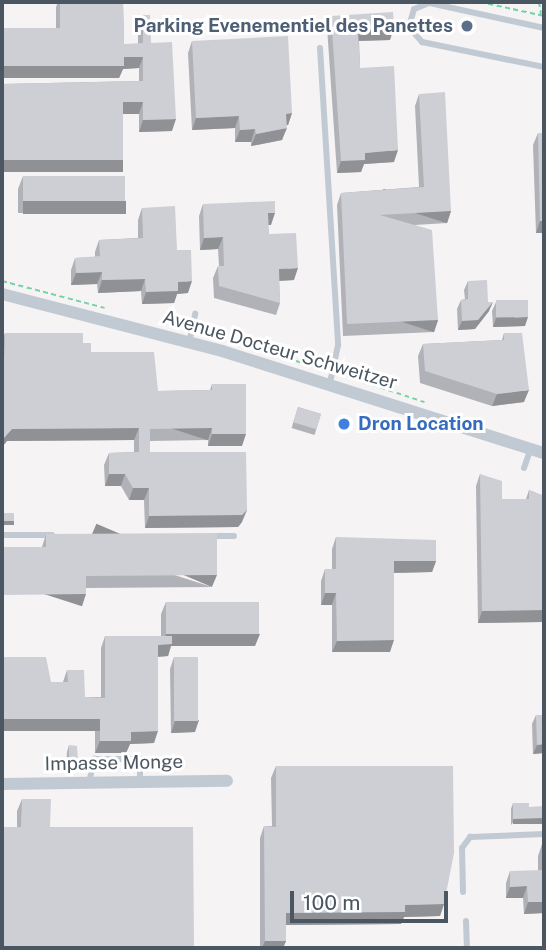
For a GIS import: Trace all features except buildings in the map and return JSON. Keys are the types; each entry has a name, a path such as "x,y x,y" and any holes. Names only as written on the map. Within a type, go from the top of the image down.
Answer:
{"street":[{"name":"Avenue Docteur Schweitzer","path":"2,293 189,342 330,383 544,453"},
{"name":"Impasse Monge","path":"2,784 227,781"}],"lane":[{"path":"544,28 429,3 414,9 409,27 422,42 544,67"},
{"path":"320,48 338,345 330,383"},
{"path":"189,342 195,314"},
{"path":"523,468 531,448"},
{"path":"2,535 56,535"},
{"path":"206,536 234,536"},
{"path":"89,783 94,759 139,759 140,782"},
{"path":"463,892 462,848 470,837 544,834"},
{"path":"466,921 467,948"}],"path":[{"path":"480,2 543,15 539,2"},
{"path":"507,2 508,8"}],"place":[{"name":"Parking Evenementiel des Panettes","path":"467,26"},
{"name":"Dron Location","path":"344,424"}]}
